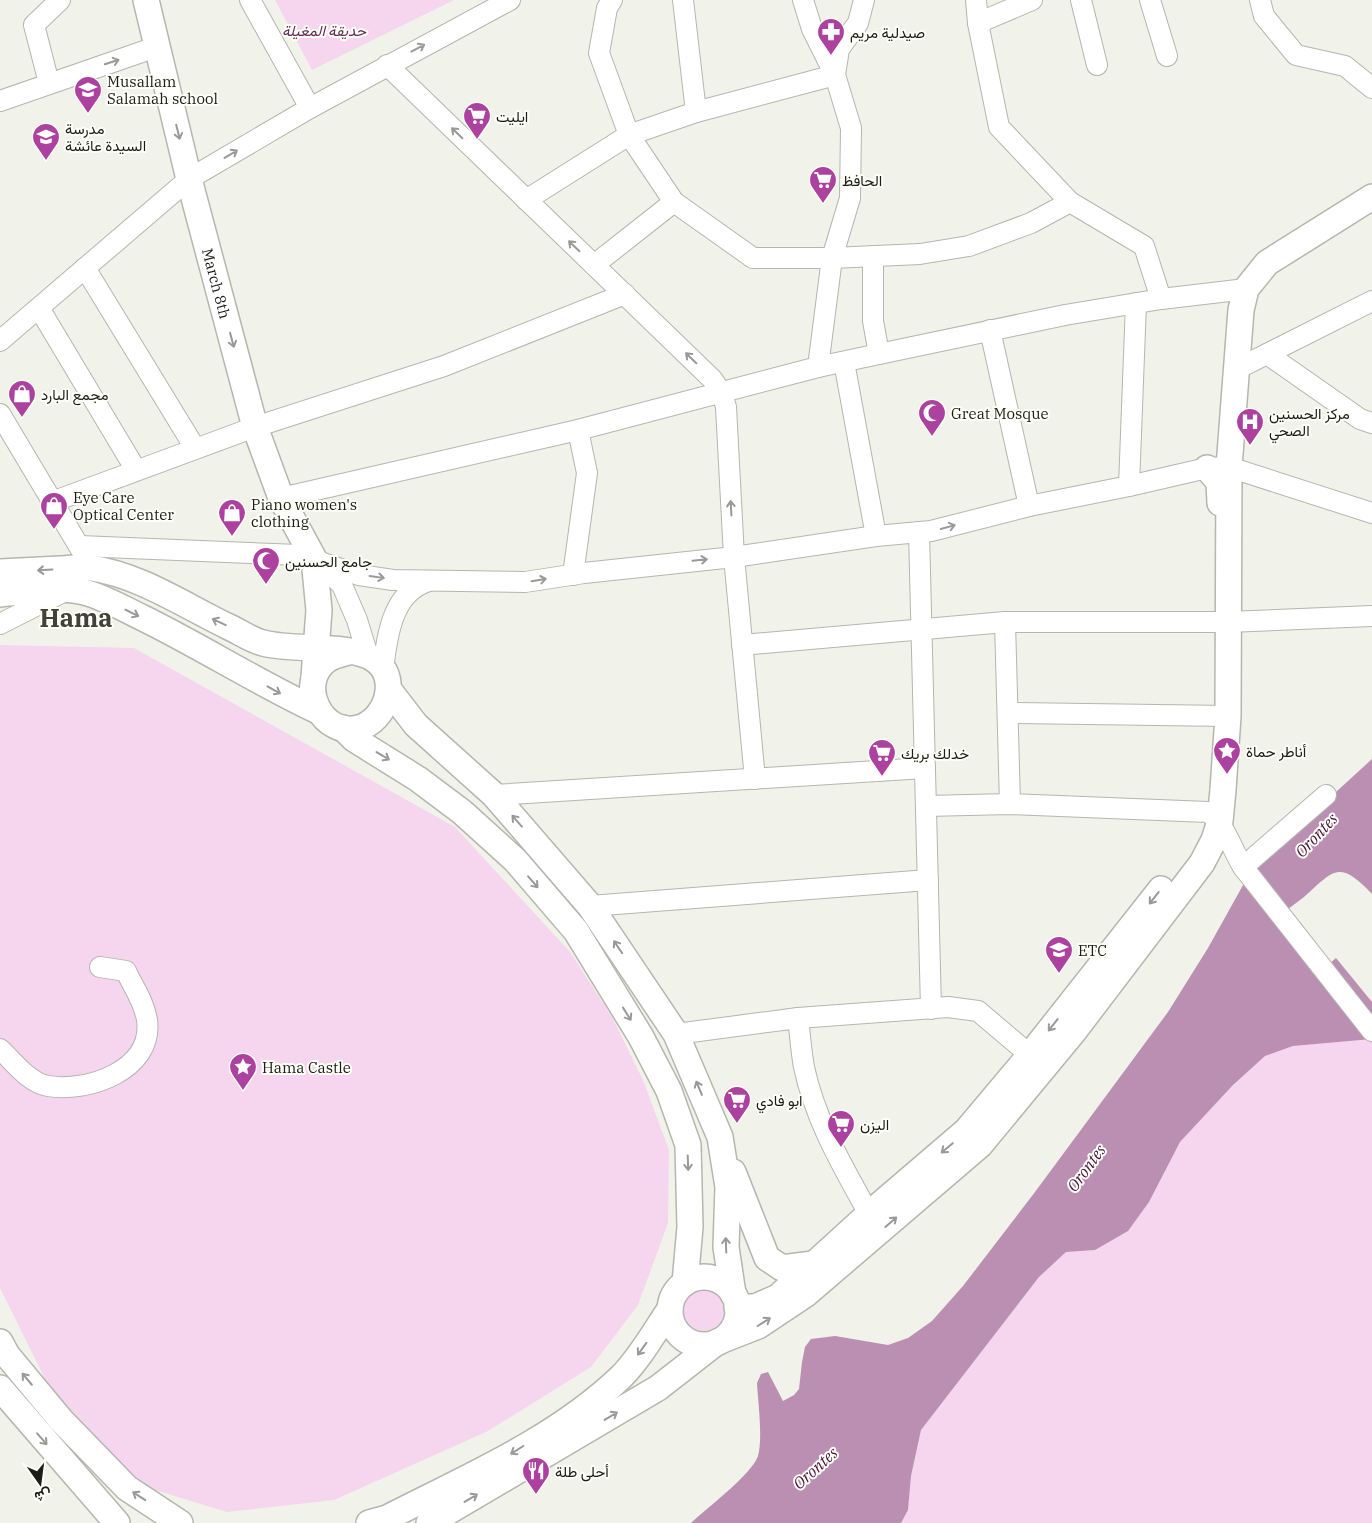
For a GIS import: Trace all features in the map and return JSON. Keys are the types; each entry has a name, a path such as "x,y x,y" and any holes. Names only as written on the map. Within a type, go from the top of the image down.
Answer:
{"main road":[{"name":"March 8th","path":"146,0 189,179 254,427 281,498 314,559"},
{"path":"670,1309 671,1320 676,1331 684,1339 694,1344 706,1345 758,1326 806,1294 980,1145 1075,1030 1202,863 1214,840 1214,817 1223,716 1223,622 1218,467 1235,370 1241,310 1246,289 1267,263 1372,197"},
{"path":"0,572 85,557 137,580 262,643 316,649 372,667 416,725 494,795 590,906 676,1034 720,1138 767,1258 782,1268 814,1264"},
{"path":"314,559 319,610 312,694 318,711"},
{"path":"0,594 67,590 83,592 103,599 162,628 284,695 318,711 329,722 343,728 354,739 418,779 462,812 515,860 576,931 641,1037 669,1091 688,1145 690,1227 685,1283"},
{"path":"262,643 300,634 319,610"},
{"path":"314,677 328,659 372,667"},
{"path":"343,728 360,728 375,720 385,707 372,667"},
{"path":"369,1523 386,1518 502,1460 580,1412 622,1376 670,1309 677,1290 685,1283 695,1278 716,1280 735,1300 755,1307 778,1296 869,1214 966,1131 1030,1055 1187,856 1198,837 1214,817"},
{"path":"429,1523 658,1388 727,1336 734,1327 735,1300 726,1247 728,1186 720,1138"},
{"path":"0,1342 7,1355 61,1420 127,1488 180,1523"},
{"path":"0,1388 117,1523"}],"street":[{"path":"49,83 34,25 60,0"},
{"path":"250,0 310,108"},
{"path":"612,0 607,8 599,53 629,135 674,202 753,258 832,258 920,254 969,246 1031,223 1070,202"},
{"path":"683,0 696,112"},
{"path":"803,0 812,29 835,75 851,128 850,198 832,258 818,367"},
{"path":"835,75 839,49 858,24 864,0"},
{"path":"976,0 978,23 999,127 1070,202 1144,246 1161,299"},
{"path":"978,23 1032,0"},
{"path":"1081,0 1097,65"},
{"path":"1150,0 1167,56"},
{"path":"1260,0 1264,16 1296,55 1345,66 1372,88"},
{"path":"0,341 189,179 310,108 502,2"},
{"path":"0,101 156,47"},
{"path":"387,65 712,379 722,393 726,407 734,557 755,779"},
{"path":"526,200 629,135 696,112 835,75"},
{"path":"594,266 674,202"},
{"path":"873,256 873,321 879,354"},
{"path":"85,268 195,448"},
{"path":"281,498 578,430 818,367 990,330 1136,303 1246,289"},
{"path":"52,502 254,427 444,366 625,294"},
{"path":"1235,370 1372,301"},
{"path":"1129,486 1136,303"},
{"path":"39,308 136,470"},
{"path":"990,330 1029,506"},
{"path":"1267,354 1360,419 1372,423"},
{"path":"844,362 876,536"},
{"path":"0,414 85,557 299,555 359,575 393,580 524,582 734,557 876,536 931,531 1029,506 1218,467 1372,513"},
{"path":"573,575 587,473 578,430"},
{"path":"919,532 931,1009"},
{"path":"314,559 342,585 357,620 372,667"},
{"path":"372,667 388,636 405,594 416,585 432,580"},
{"path":"0,624 67,590"},
{"path":"742,644 1005,622 1223,622 1372,616"},
{"path":"1005,622 1010,804"},
{"path":"1008,713 1223,716"},
{"path":"494,795 925,768"},
{"path":"1243,867 1326,794"},
{"path":"926,806 1010,804 1214,817 1243,867 1372,1031"},
{"path":"590,906 928,880"},
{"path":"0,1049 26,1074 46,1086 72,1087 114,1076 132,1063 143,1047 147,1021 140,996 126,971 100,967"},
{"path":"676,1034 798,1018 948,1007 978,1011 1030,1055"},
{"path":"798,1018 804,1067 820,1117 837,1156 869,1214"}],"green space":[{"name":"حديقة المغيلة","path":"275,0 454,0 312,70"},
{"path":"0,645 134,648 455,827 570,952 612,1017 643,1080 669,1150 668,1223 638,1305 591,1367 486,1432 334,1500 227,1512 152,1489 108,1456 52,1393 0,1288"},
{"path":"1372,1039 1372,1523 901,1523 908,1510 911,1476 921,1430 1039,1277 1066,1252 1095,1250 1149,1202 1180,1142 1233,1085 1265,1056 1293,1046"},
{"path":"707,1289 719,1295 724,1302 724,1320 719,1327 712,1332 699,1333 691,1330 684,1323 681,1307 684,1299 691,1292"}],"water":[{"name":"Orontes","path":"1372,759 1372,894 1352,876 1344,872 1337,872 1323,880 1304,897 1276,917 1321,971 1336,958 1372,1002 1372,1039 1293,1046 1265,1056 1233,1085 1180,1142 1149,1202 1128,1231 1095,1250 1066,1252 1039,1277 921,1430 911,1476 908,1510 901,1523 691,1523 747,1472 758,1456 760,1430 757,1383 761,1374 768,1372 783,1401 794,1395 799,1389 805,1347 811,1339 835,1336 888,1345 908,1338 932,1321 963,1286 1035,1192 1168,1012 1208,948 1252,869"}],"place":[{"name":"صيدلية مريم","path":"831,56"},
{"name":"Musallam Salamah school","path":"88,114"},
{"name":"ايليت","path":"477,140"},
{"name":"مدرسة السيدة عائشة","path":"46,161"},
{"name":"الحافظ","path":"823,204"},
{"name":"مجمع البارد","path":"22,418"},
{"name":"Great Mosque","path":"932,437"},
{"name":"مركز الحسنين الصحي","path":"1250,446"},
{"name":"Eye Care Optical Center","path":"54,530"},
{"name":"Piano women's clothing","path":"232,537"},
{"name":"جامع الحسنين","path":"266,585"},
{"name":"أناطر حماة","path":"1227,775"},
{"name":"خدلك بريك","path":"882,777"},
{"name":"ETC","path":"1059,974"},
{"name":"Hama Castle","path":"243,1091"},
{"name":"ابو فادي","path":"737,1124"},
{"name":"اليزن","path":"841,1148"},
{"name":"أحلى طلة","path":"536,1495"}],"district":[{"name":"Hama","path":"76,617"}]}
